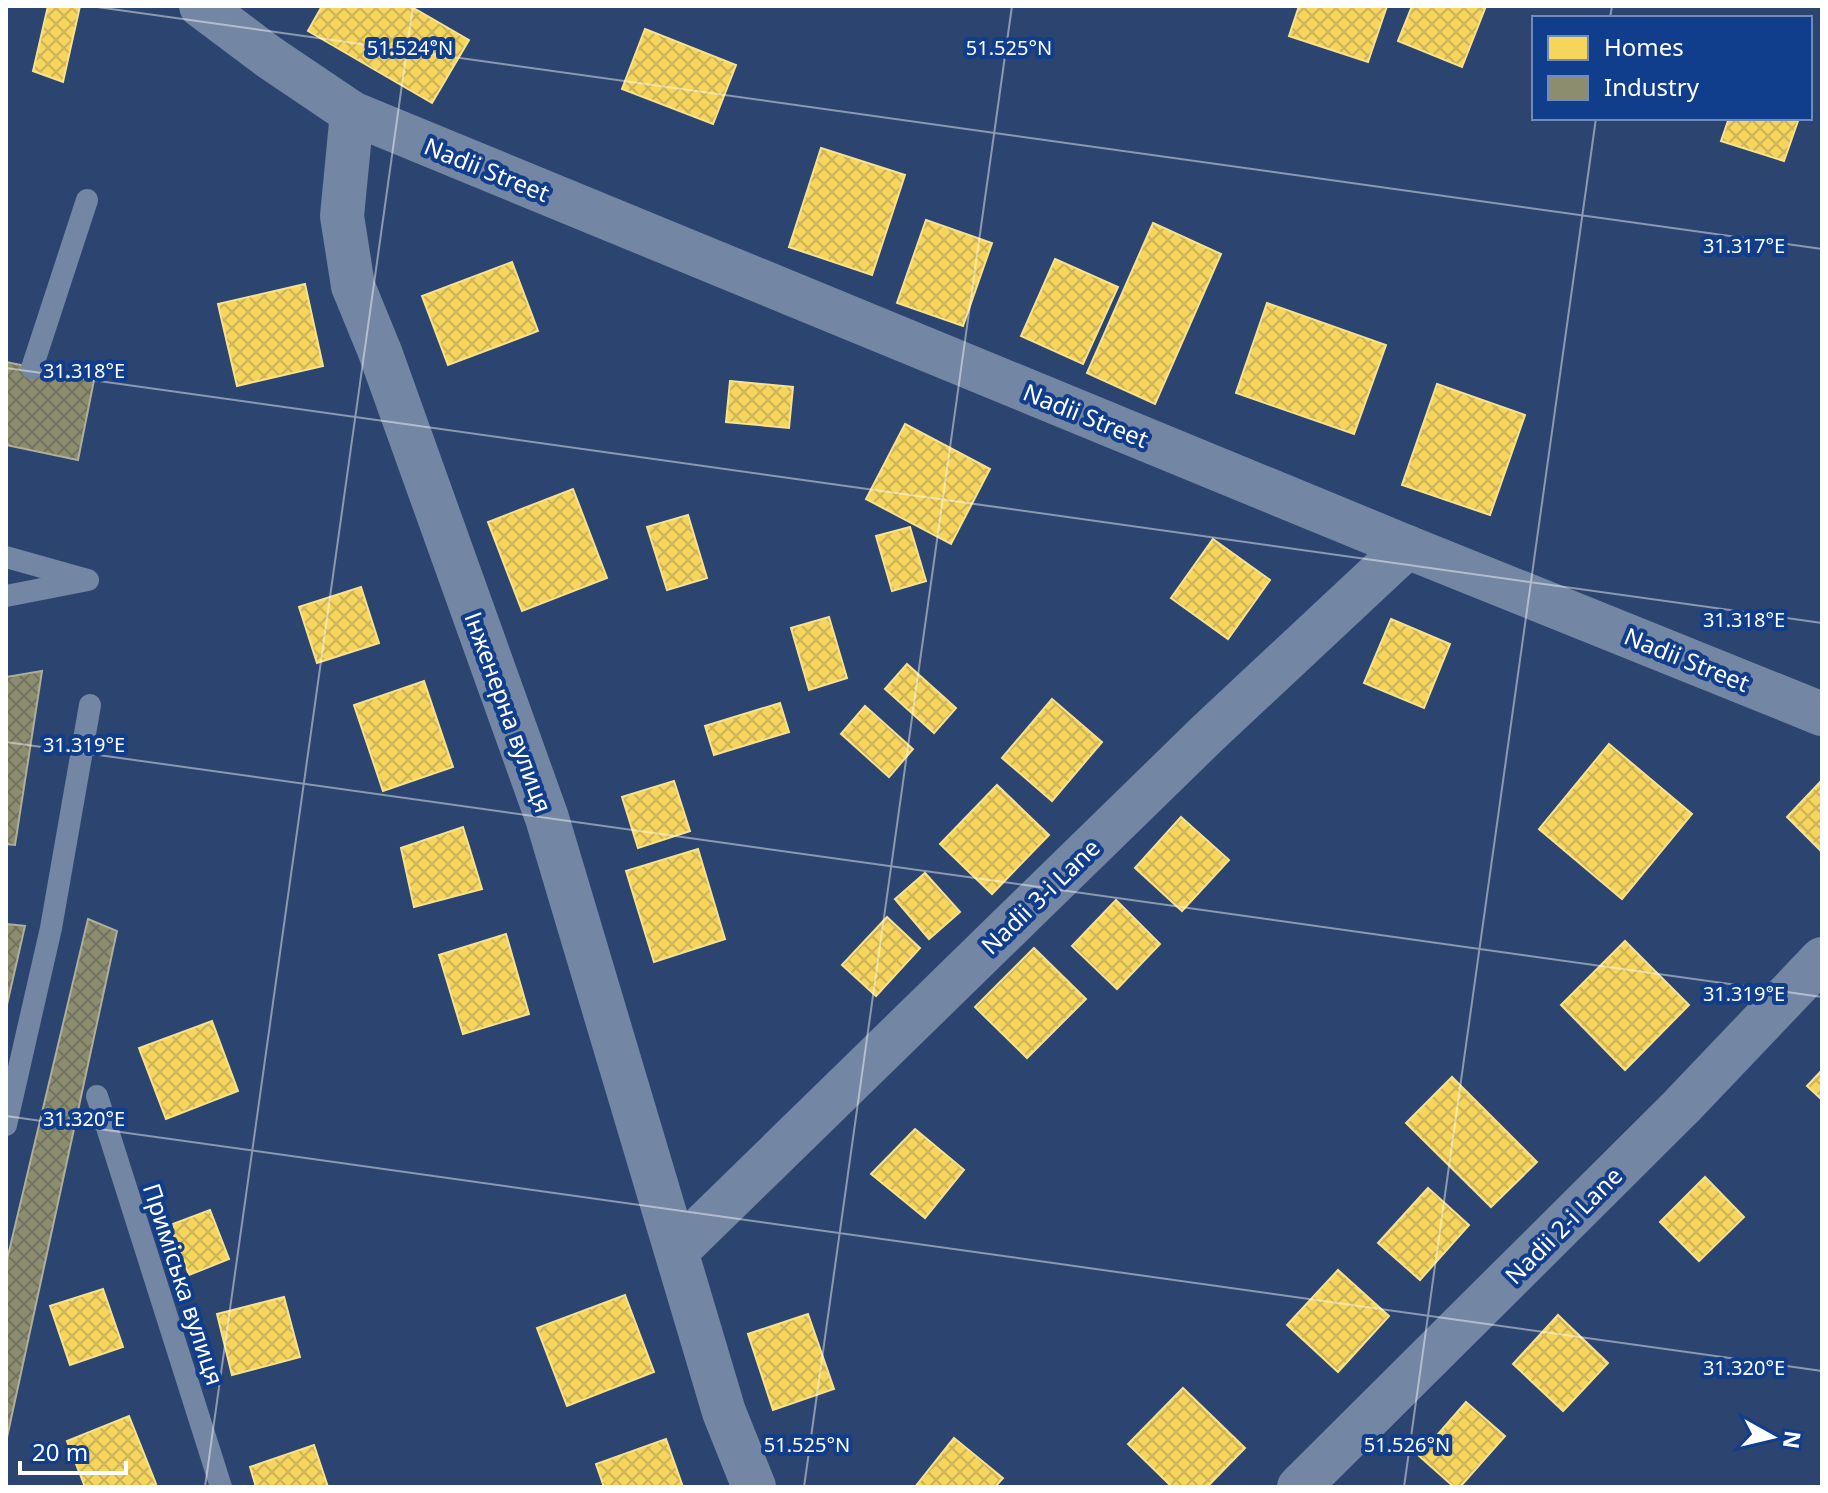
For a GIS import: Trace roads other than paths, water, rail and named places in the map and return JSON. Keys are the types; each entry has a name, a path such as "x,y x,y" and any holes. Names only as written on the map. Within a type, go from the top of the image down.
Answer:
{"street":[{"path":"201,6 352,113"},
{"name":"Nadii Street","path":"352,113 1407,547 1822,714"},
{"name":"Інженерна вулиця","path":"352,113 342,216 353,286 380,352 547,818 724,1412 754,1487"},
{"name":"Nadii 3-i Lane","path":"677,1251 1208,733 1407,547"},
{"name":"Nadii 2-i Lane","path":"1299,1487 1681,1107 1822,959"}],"lane":[{"path":"32,368 87,200"},
{"path":"6,557 88,580 6,596"},
{"path":"6,1125 51,928 90,705"},
{"name":"Приміська вулиця","path":"97,1096 221,1487"}]}
